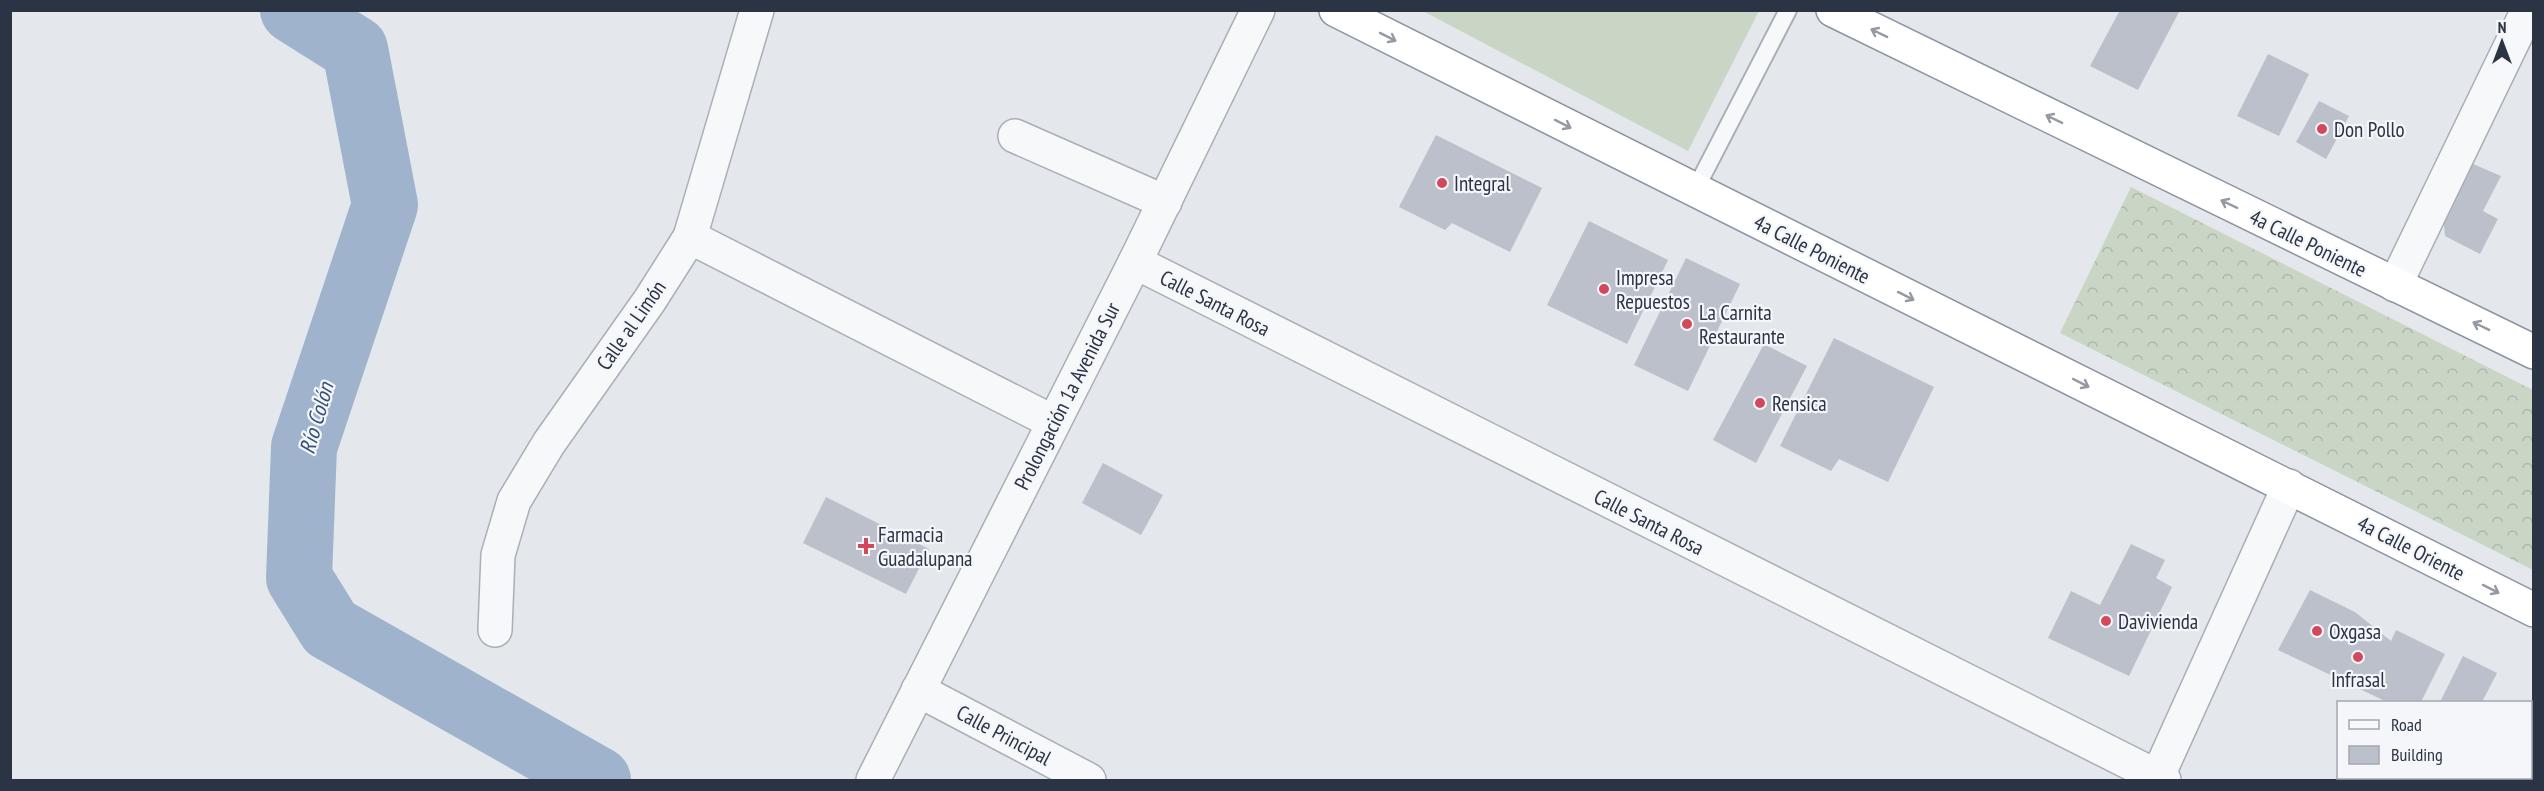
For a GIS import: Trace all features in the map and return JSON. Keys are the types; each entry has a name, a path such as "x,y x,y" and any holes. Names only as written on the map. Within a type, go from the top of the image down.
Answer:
{"highway":[{"name":"4a Calle Poniente","path":"1336,10 2289,486"},
{"name":"4a Calle Poniente","path":"1833,10 2395,285"},
{"path":"2395,285 2534,352"},
{"name":"4a Calle Oriente","path":"2289,486 2534,610"}],"street":[{"name":"Calle al Limón","path":"495,630 498,555 514,501 549,443 650,300 690,237 757,10"},
{"name":"Prolongación 1a Avenida Sur","path":"873,780 1165,202 1258,10"},
{"path":"2395,285 2528,10"},
{"path":"1015,136 1165,202"},
{"path":"690,237 1053,422"},
{"name":"Calle Santa Rosa","path":"1135,262 2159,779"},
{"path":"2159,779 2289,486"},
{"name":"Calle Principal","path":"918,690 1089,780"}],"lane":[{"path":"1695,190 1788,10"}],"green space":[{"path":"1423,11 1759,11 1688,151"},
{"path":"2131,187 2533,390 2533,570 2060,333"}],"building":[{"path":"2120,10 2180,10 2138,90 2090,66"},
{"path":"2268,54 2309,74 2279,136 2237,116"},
{"name":"Don Pollo","path":"2319,101 2349,116 2326,159 2296,142"},
{"path":"1436,135 1542,188 1510,252 1452,223 1445,230 1399,207"},
{"path":"2466,161 2501,176 2483,211 2498,219 2480,254 2445,236 2443,213"},
{"name":"Impresa Repuestos","path":"1589,221 1668,260 1627,344 1547,305"},
{"name":"La Carnita Restaurante","path":"1686,258 1740,284 1688,391 1634,365"},
{"path":"1834,338 1934,387 1888,482 1839,459 1831,471 1780,446"},
{"name":"Rensica","path":"1764,344 1807,366 1756,463 1713,440"},
{"path":"1103,463 1163,495 1141,535 1082,503"},
{"name":"Farmacia Guadalupana","path":"826,497 929,549 906,594 803,543"},
{"name":"Davivienda","path":"2131,544 2165,560 2156,578 2172,587 2129,676 2048,638 2071,591 2100,605"},
{"path":"2310,590 2355,612 2391,641 2396,630 2445,654 2422,701 2385,701 2278,650"},
{"path":"2463,656 2497,673 2483,701 2440,701"}],"waterway":[{"name":"Río Colón","path":"293,10 355,49 385,205 304,447 299,578 330,628 598,780"}],"place":[{"name":"Don Pollo","path":"2322,129"},
{"name":"Integral","path":"1442,183"},
{"name":"Impresa Repuestos","path":"1604,289"},
{"name":"La Carnita Restaurante","path":"1687,324"},
{"name":"Rensica","path":"1760,403"},
{"name":"Farmacia Guadalupana","path":"866,546"},
{"name":"Davivienda","path":"2106,621"},
{"name":"Oxgasa","path":"2317,631"},
{"name":"Infrasal","path":"2358,657"}]}
